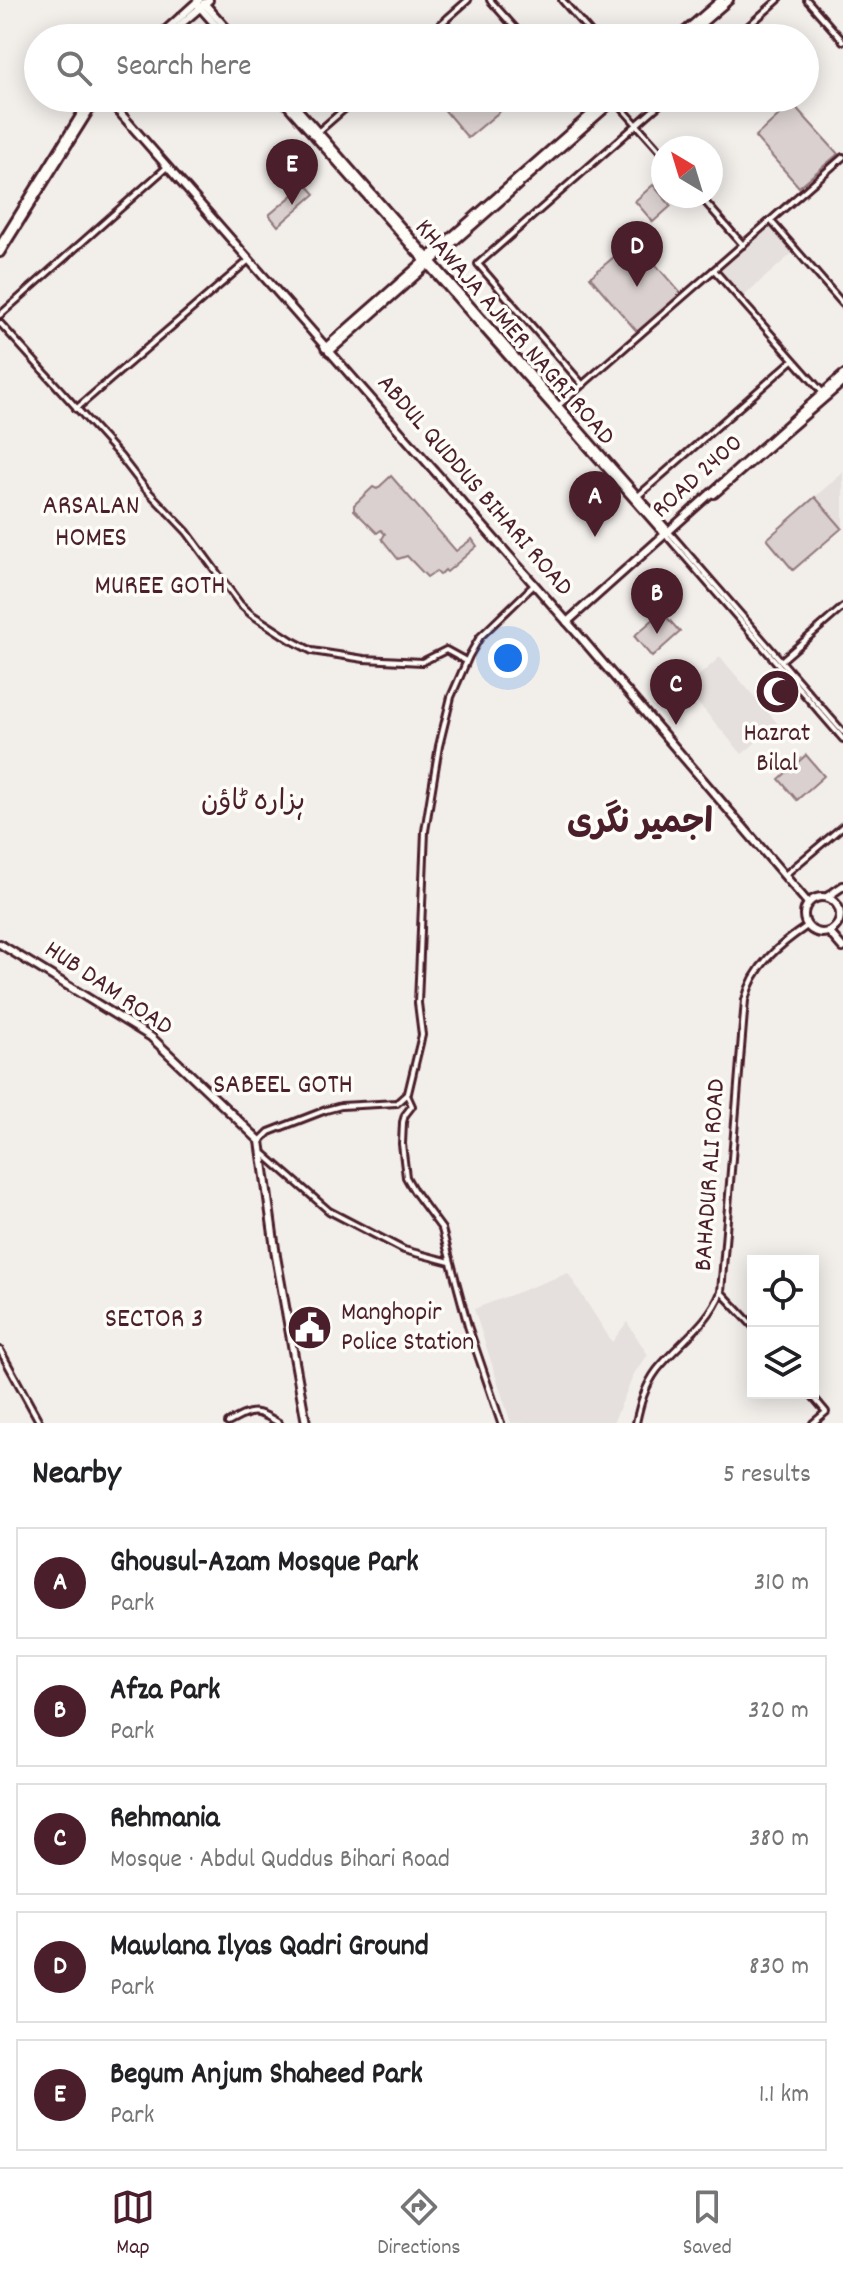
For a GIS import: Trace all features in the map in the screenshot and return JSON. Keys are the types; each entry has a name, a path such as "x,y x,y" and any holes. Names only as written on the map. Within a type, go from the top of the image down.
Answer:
{"main road":[{"path":"693,24 721,0"},
{"path":"701,24 729,0"},
{"path":"174,24 201,2"},
{"path":"179,24 201,2"},
{"path":"201,2 217,24"},
{"path":"201,2 222,24"},
{"path":"0,245 82,112"},
{"path":"0,253 88,112"},
{"name":"ABDUL QUDDUS BIHARI ROAD","path":"119,112 567,622 808,903"},
{"name":"KHAWAJA AJMER NAGRI ROAD","path":"297,112 667,533"},
{"name":"KHAWAJA AJMER NAGRI ROAD","path":"299,112 338,159"},
{"path":"428,262 594,112"},
{"path":"327,350 598,112"},
{"name":"ROAD 2400","path":"667,533 843,375"},
{"name":"ROAD 2400","path":"567,622 843,382"},
{"name":"KHAWAJA AJMER NAGRI ROAD","path":"537,385 638,496 667,533"},
{"path":"827,897 838,906 841,914 832,930 821,933 807,926 803,915 808,903 827,897 843,886"},
{"path":"838,906 843,896"},
{"path":"832,930 843,937"},
{"path":"832,930 843,948"},
{"name":"HUB DAM ROAD","path":"0,944 151,1037 260,1141"},
{"path":"260,1141 276,1256 306,1423"}],"street":[{"path":"441,24 468,0"},
{"path":"490,0 511,24"},
{"path":"562,0 583,24"},
{"path":"751,24 778,0"},
{"path":"807,0 843,41"},
{"path":"318,132 341,112"},
{"path":"626,112 651,140"},
{"path":"583,385 478,264 651,112"},
{"path":"558,406 843,157"},
{"path":"0,315 167,167"},
{"path":"711,208 743,245"},
{"path":"770,221 843,304"},
{"path":"76,409 249,260"},
{"path":"714,270 823,393"},
{"path":"0,323 187,532 243,607 312,651 364,659 426,662 446,650 466,661"},
{"path":"638,496 793,360"},
{"name":"KHAWAJA AJMER NAGRI ROAD","path":"667,533 843,739"},
{"path":"260,1141 269,1132 326,1110 341,1106 397,1103 407,1095 422,1035 418,1003 425,831 448,709 466,661 480,637 534,585"},
{"path":"781,661 843,607"},
{"name":"KHAWAJA AJMER NAGRI ROAD","path":"772,653 843,732"},
{"path":"786,874 843,826"},
{"name":"BAHADUR ALI ROAD","path":"636,1423 646,1389 657,1371 715,1308 721,1292 745,1000 752,978 761,964 807,926"},
{"path":"407,1095 412,1106 405,1115 402,1133 406,1177 442,1229 468,1326 501,1423"},
{"path":"262,1152 329,1211 404,1250 450,1262"},
{"path":"721,1292 747,1320"},
{"path":"0,1350 40,1423"},
{"path":"813,1423 826,1412 815,1399"},
{"path":"228,1423 255,1411 279,1423"}],"shaded area":[{"path":"446,112 499,112 468,138"},
{"path":"782,112 800,112 838,154 799,187 755,137"},
{"path":"306,184 315,194 278,226 269,215"},
{"path":"651,187 651,208 669,208 653,222 635,201"},
{"path":"770,221 796,250 740,299 714,270"},
{"path":"634,240 684,297 640,335 590,277"},
{"path":"843,472 843,526 842,528 815,497"},
{"path":"391,476 456,551 472,539 477,546 447,572 445,570 440,575 436,571 427,577 407,556 398,559 382,539 385,534 381,530 377,533 354,510 354,505 373,487 377,489"},
{"path":"815,497 842,528 793,570 767,539"},
{"path":"662,612 680,632 652,657 634,636"},
{"path":"720,657 778,724 742,754 685,688"},
{"path":"806,755 824,776 797,800 779,779"},
{"path":"568,1273 612,1342 627,1322 648,1355 635,1372 613,1423 511,1423 474,1309"}],"place":[{"name":"Begum Anjum Shaheed Park","path":"292,205"},
{"name":"Mawlana Ilyas Qadri Ground","path":"637,287"},
{"name":"Ghousul-Azam Mosque Park","path":"595,537"},
{"name":"Afza Park","path":"657,634"},
{"name":"Hazrat Bilal","path":"777,691"},
{"name":"Rehmania","path":"676,725"},
{"name":"Manghopir Police Station","path":"310,1328"}],"district":[{"name":"ARSALAN HOMES","path":"91,524"},
{"name":"MUREE GOTH","path":"160,588"},
{"name":"ہزارہ ٹاؤن","path":"253,804"},
{"name":"اجمیر نگری","path":"640,825"},
{"name":"SABEEL GOTH","path":"283,1087"},
{"name":"SECTOR 3","path":"154,1321"}]}
